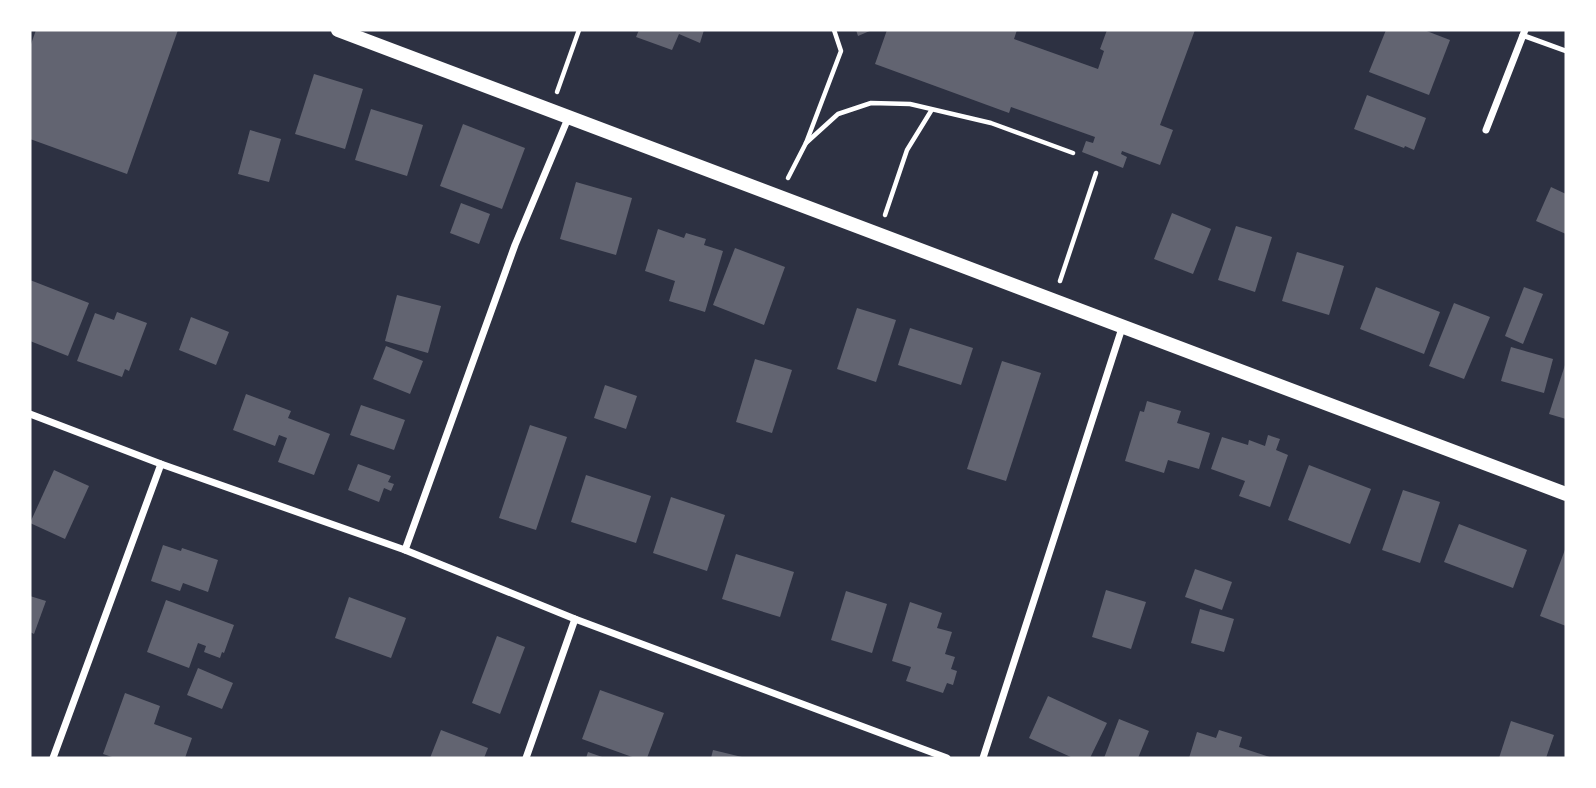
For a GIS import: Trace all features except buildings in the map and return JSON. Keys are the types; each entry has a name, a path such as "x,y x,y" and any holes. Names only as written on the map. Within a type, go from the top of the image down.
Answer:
{"main road":[{"path":"338,30 1566,494"}],"street":[{"path":"1486,130 1524,33"},
{"path":"405,550 515,245 569,116"},
{"path":"983,758 1122,328"},
{"path":"30,414 161,464 405,550 575,619 947,758"},
{"path":"53,758 161,464"},
{"path":"526,758 575,619"}],"lane":[{"path":"1524,33 1566,51"}],"path":[{"path":"551,109 579,30"},
{"path":"778,196 806,143 841,51 834,30"},
{"path":"806,143 838,114 872,103 910,104 991,123 1073,153"},
{"path":"879,235 907,150 931,111"},
{"path":"1053,302 1096,173"}]}
